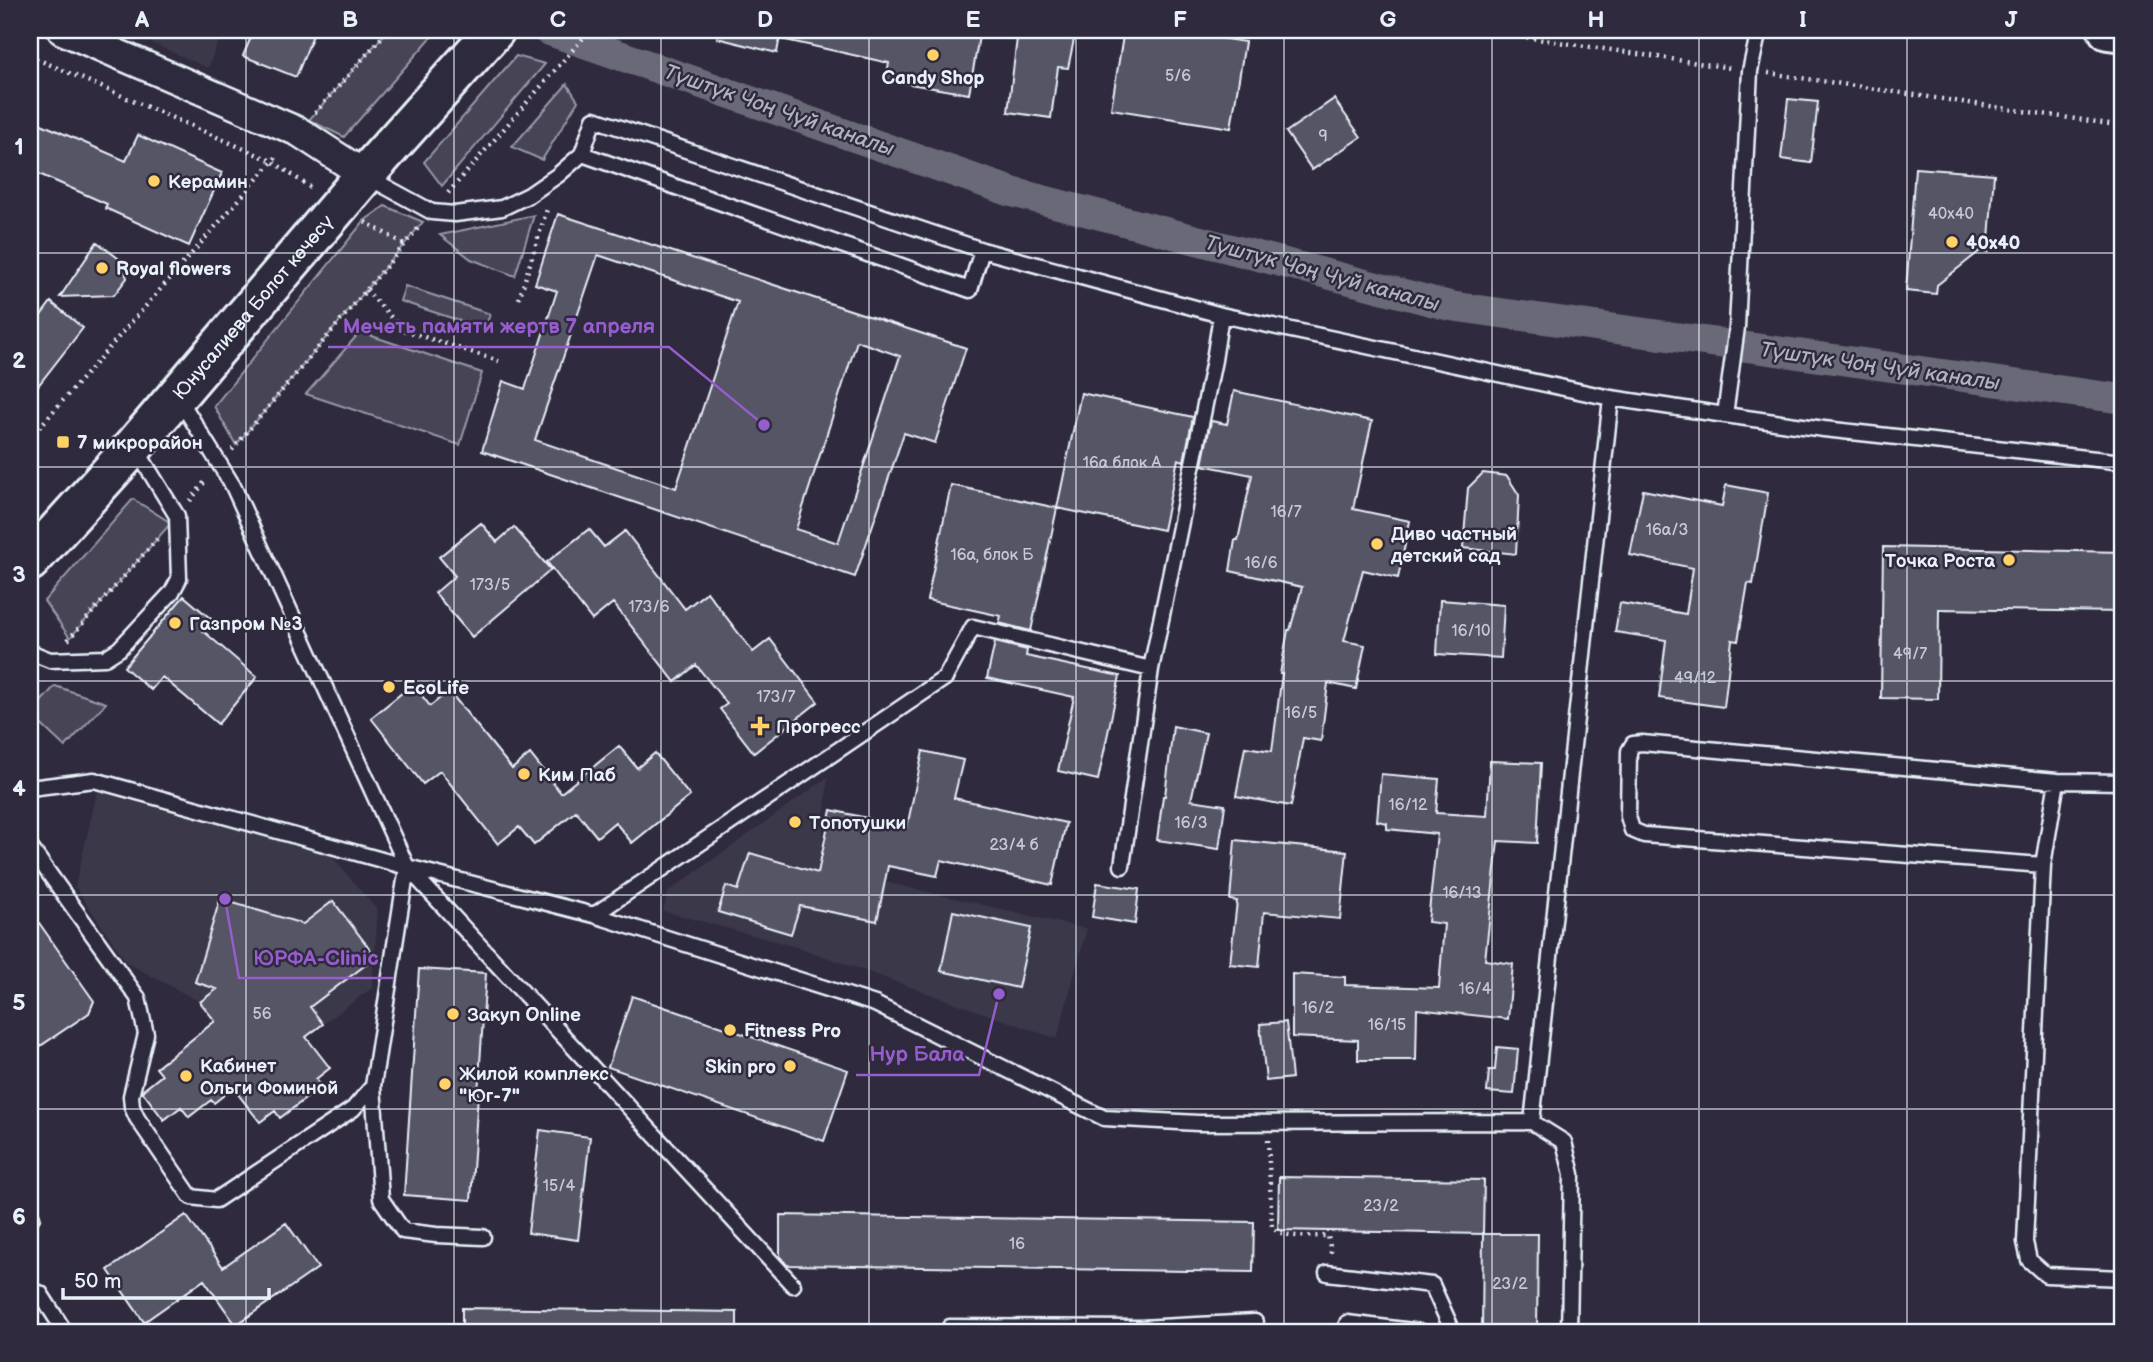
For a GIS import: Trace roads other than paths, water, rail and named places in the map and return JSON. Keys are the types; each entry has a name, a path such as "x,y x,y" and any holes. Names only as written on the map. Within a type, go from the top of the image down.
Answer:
{"main road":[{"path":"2108,30 2123,32"},
{"name":"Юнусалиева Болот көчөсү","path":"30,561 134,446 365,176 485,41"}],"street":[{"path":"62,30 299,132 365,176"}],"lane":[{"path":"1725,415 1737,327 1750,71 1759,30"},
{"path":"365,176 432,212 454,214 502,208 529,195 582,154 594,119 982,250 1221,315 1611,398 1837,430 2123,462"},
{"path":"582,154 970,290 982,250"},
{"path":"1122,866 1150,669 1221,315"},
{"path":"177,396 233,486 407,867 793,1285"},
{"path":"1532,1122 1611,398"},
{"path":"30,652 50,660 105,659 119,649 176,585 179,571 177,516 134,446"},
{"path":"594,915 945,678 973,627 1150,669"},
{"path":"2043,865 1644,835 1632,830 1628,816 1629,751 1633,744 1642,743 2057,781 2123,782"},
{"path":"30,788 94,780 407,867 594,915 875,1004 1104,1118 1198,1124 1532,1122 1564,1142 1572,1174 1569,1332"},
{"path":"2057,781 2043,865 2025,1242 2029,1260 2046,1275 2123,1278"},
{"path":"30,847 138,998 146,1034 131,1096 132,1107 136,1118 191,1197 216,1200 353,1109 373,1086"},
{"path":"407,867 373,1086 382,1199 403,1231 436,1236 483,1237"},
{"path":"1331,1273 1432,1285 1453,1332"},
{"path":"40,1293 65,1332"},
{"path":"947,1332 950,1327 1140,1330 1255,1322"},
{"path":"1347,1322 1421,1332"}],"waterway":[{"name":"Түштүк Чоң Чүй каналы","path":"547,30 1012,192 1450,306 2123,399"}],"place":[{"name":"Candy Shop","path":"933,55"},
{"name":"Керамин","path":"154,181"},
{"name":"40x40","path":"1952,242"},
{"name":"Royal flowers","path":"102,268"},
{"name":"Мечеть памяти жертв 7 апреля","path":"764,425"},
{"name":"7 микрорайон","path":"63,442"},
{"name":"Диво частный детский сад","path":"1377,544"},
{"name":"Точка Роста","path":"2009,560"},
{"name":"Газпром №3","path":"175,623"},
{"name":"EcoLife","path":"389,687"},
{"name":"Прогресс","path":"760,726"},
{"name":"Ким Паб","path":"524,774"},
{"name":"Топотушки","path":"795,822"},
{"name":"ЮРФА-Clinic","path":"225,899"},
{"name":"Нур Бала","path":"999,994"},
{"name":"Закуп Online","path":"453,1014"},
{"name":"Fitness Pro","path":"730,1030"},
{"name":"Skin pro","path":"790,1066"},
{"name":"Кабинет Ольги Фоминой","path":"186,1076"},
{"name":"Жилой комплекс \"Юг-7\"","path":"445,1084"}]}
